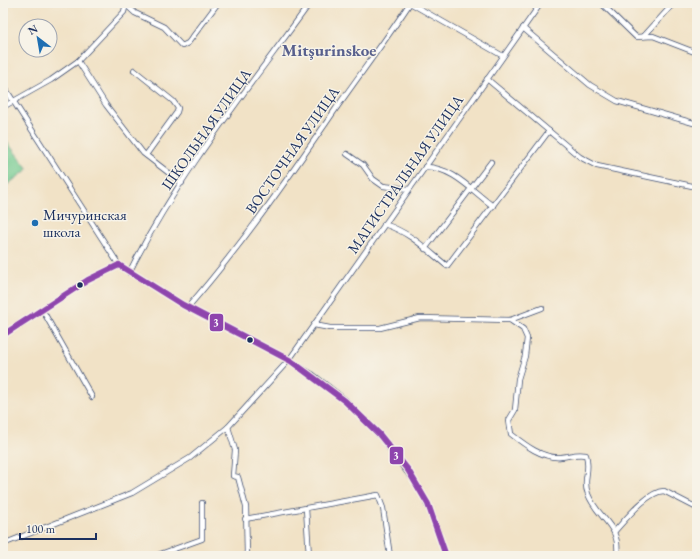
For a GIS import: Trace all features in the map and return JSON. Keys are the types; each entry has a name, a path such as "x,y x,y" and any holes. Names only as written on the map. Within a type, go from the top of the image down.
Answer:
{"street":[{"path":"125,3 136,13 164,27 182,46 188,43 218,3"},
{"path":"3,107 50,80 78,61 124,12 125,3"},
{"name":"ШКОЛЬНАЯ УЛИЦА","path":"129,273 142,247 182,183 225,119 310,3"},
{"path":"410,3 503,56"},
{"name":"ВОСТОЧНАЯ УЛИЦА","path":"188,307 224,264 285,183 354,83 385,42 410,3"},
{"name":"МАГИСТРАЛЬНАЯ УЛИЦА","path":"3,544 13,542 138,490 190,458 228,427 289,360 541,3"},
{"path":"601,3 636,37 653,36 697,53"},
{"path":"644,36 674,3"},
{"path":"523,28 590,85 617,101 697,124"},
{"path":"78,61 106,105 146,155 182,183"},
{"path":"134,70 173,101 178,108 177,112 146,155"},
{"path":"487,79 580,157 597,166 697,187"},
{"path":"3,85 118,265 129,273 188,307 289,360 312,374 347,401 409,472 426,500 446,556"},
{"path":"384,224 410,235 447,266 549,131"},
{"path":"347,154 363,165 373,179 383,186 409,189"},
{"path":"425,249 491,162"},
{"path":"425,167 432,167 450,172 493,206"},
{"path":"3,336 88,280 118,265"},
{"path":"314,325 330,328 380,328 420,318 510,320 542,308"},
{"path":"43,310 92,397"},
{"path":"510,320 523,329 526,338 525,356 518,379 515,410 509,420 511,434 524,445 548,456 561,457 577,453 586,455 589,465 585,479 587,493 596,509 615,531 618,547 617,556"},
{"path":"228,427 235,450 233,476 238,477 241,484 246,507 245,520 247,556"},
{"path":"615,531 650,496 658,491 664,491 697,508"},
{"path":"245,520 378,495 383,508 390,556"},
{"path":"155,556 167,554 202,539 202,502"},
{"path":"306,508 309,556"},
{"path":"3,538 4,556"}],"green space":[{"path":"3,137 28,169 3,188"}],"transit line":[{"name":"3","path":"119,265 183,305 291,361 345,401 379,434 408,470 428,504 446,556"},
{"name":"3","path":"3,335 88,280 119,265"}],"place":[{"name":"Мичуринская школа","path":"35,223"}],"district":[{"name":"Mitşurinskoe","path":"329,50"}]}
